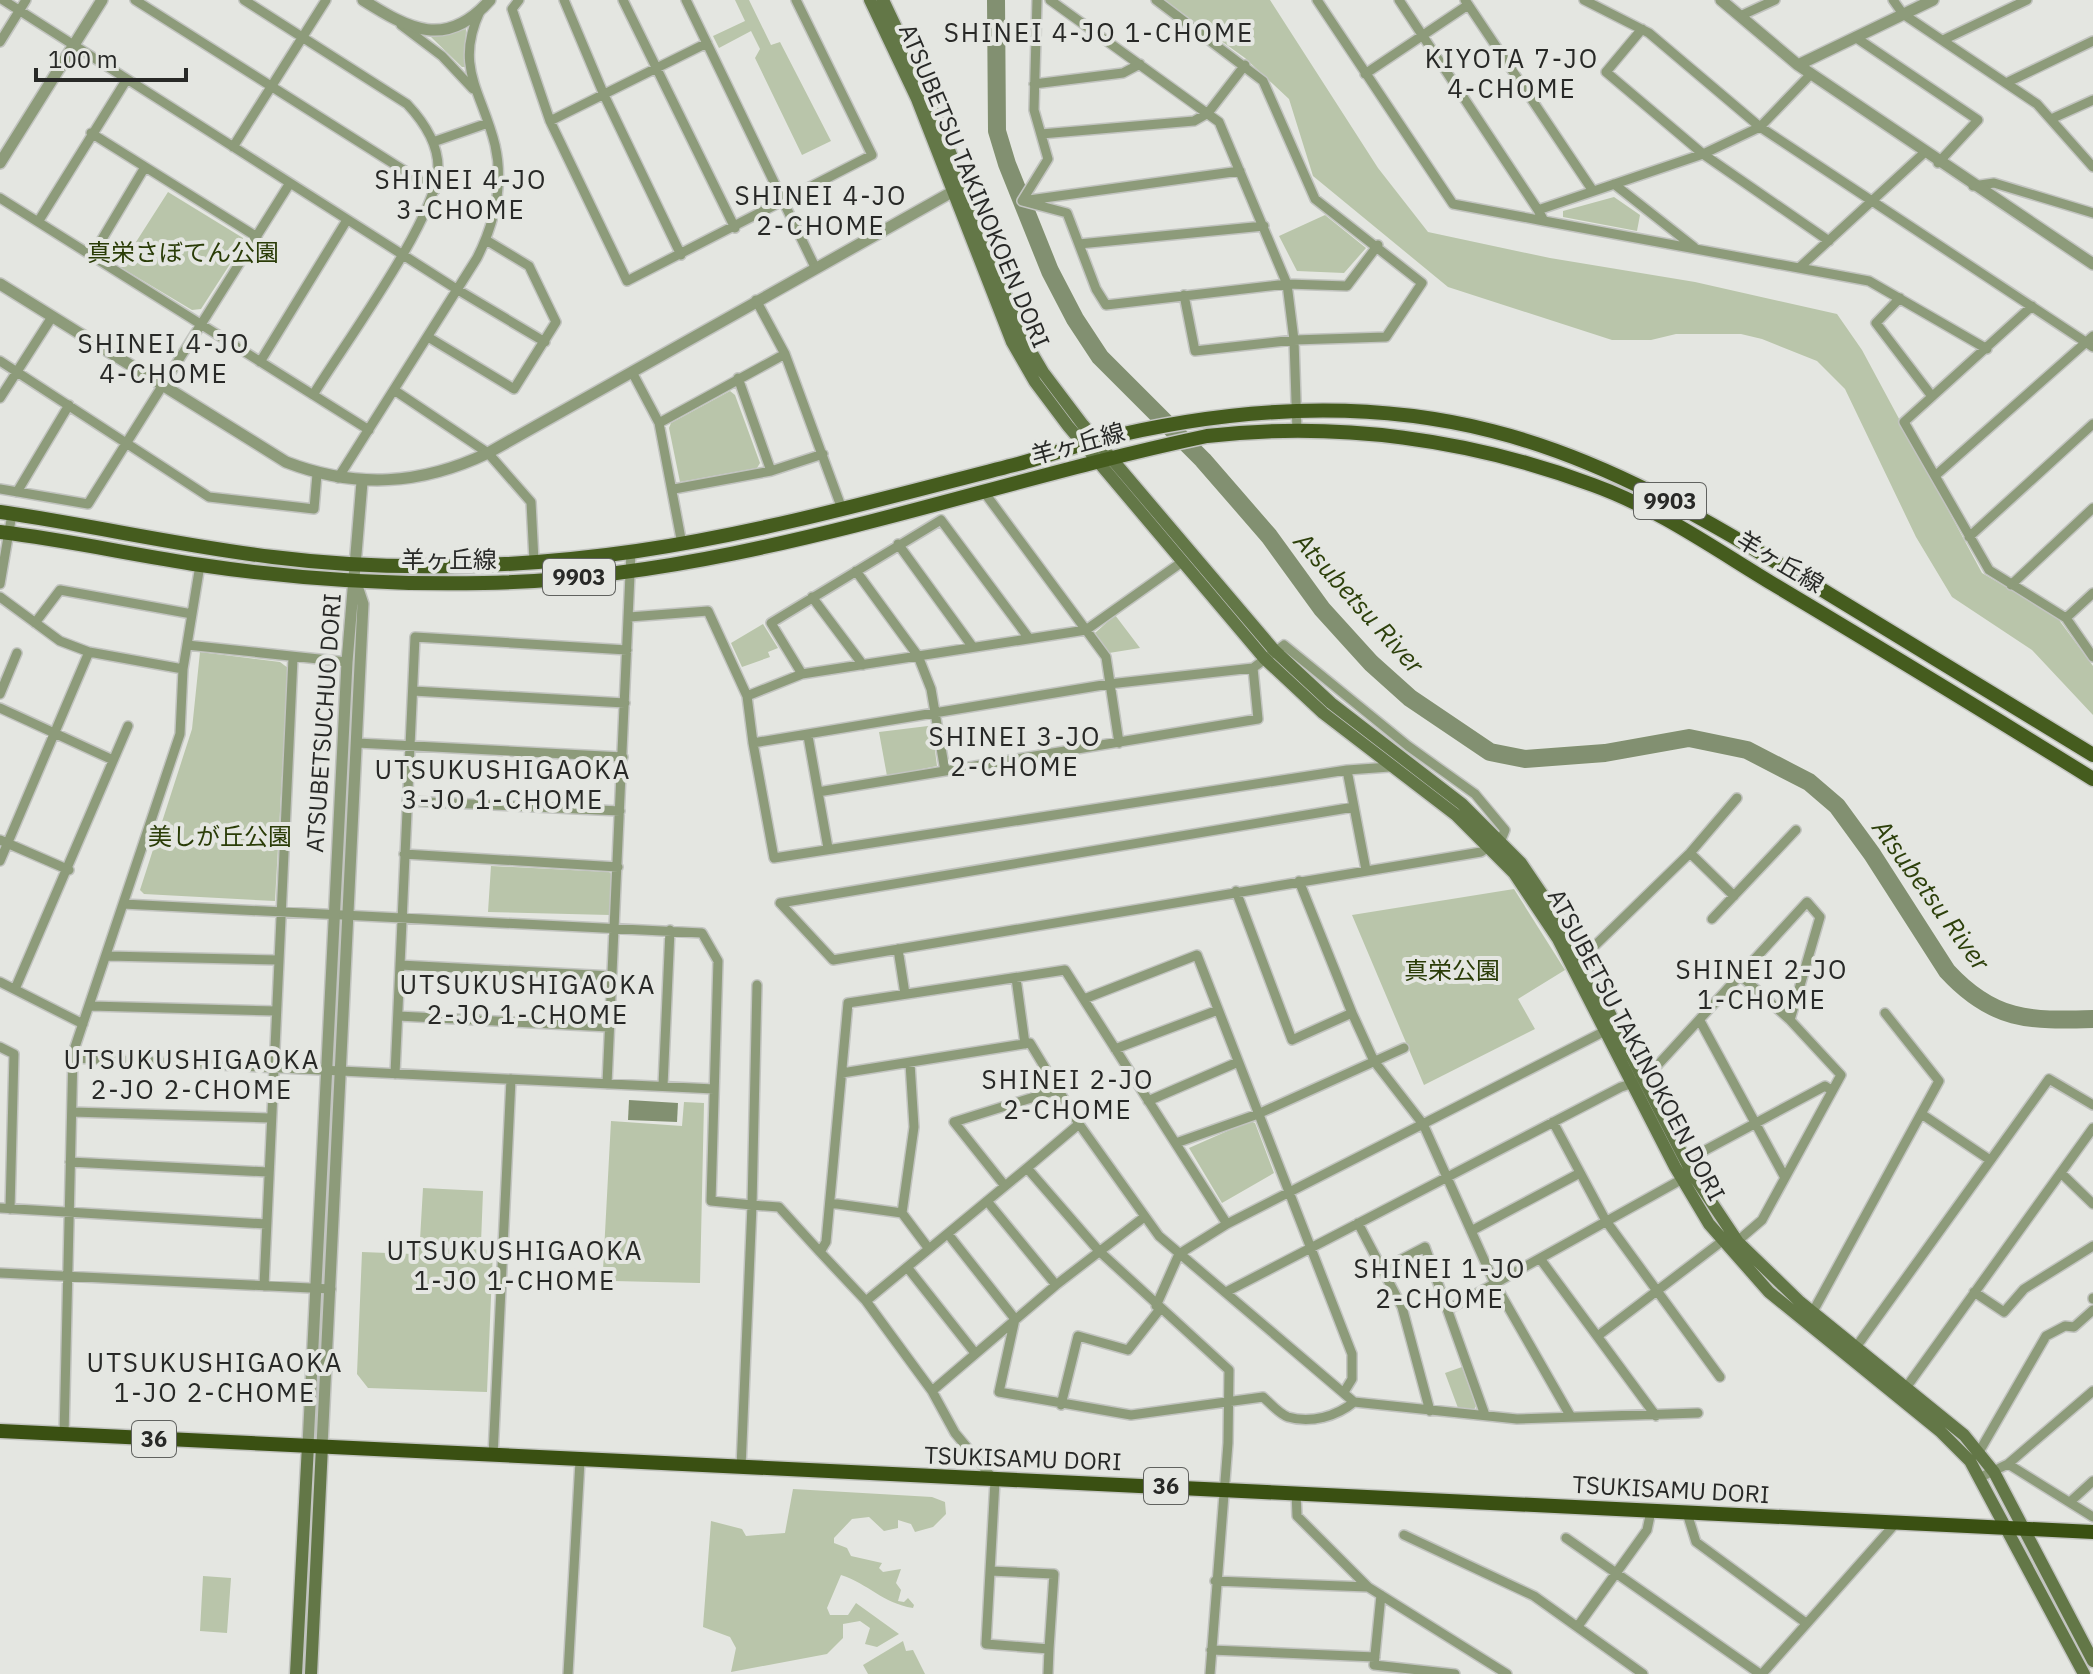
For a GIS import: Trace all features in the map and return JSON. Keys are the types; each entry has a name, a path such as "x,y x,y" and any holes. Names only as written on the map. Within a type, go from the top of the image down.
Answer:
{"highway":[{"name":"TSUKISAMU DORI","path":"0,1431 2093,1532"}],"main road":[{"name":"ATSUBETSU TAKINOKOEN DORI","path":"870,0 958,188"},
{"name":"ATSUBETSU TAKINOKOEN DORI","path":"883,0 927,93 1012,342 1035,382 1106,460 1269,654 1462,804 1544,893 1687,1176 1729,1244 1810,1318 1902,1393 1988,1475"},
{"name":"羊ヶ丘線","path":"6,513 271,557 357,564 534,561 682,544 842,509 1090,442 1193,421 1295,410 1417,416 1491,431 1581,459 1662,496 1737,538 2093,755"},
{"name":"羊ヶ丘線","path":"4,533 200,565 356,581 485,583 631,572 784,544 1146,449 1207,436 1267,430 1374,433 1462,447 1528,463 1596,486 1720,551 2093,779"},
{"name":"ATSUBETSU TAKINOKOEN DORI","path":"1106,460 1182,562 1323,713 1390,767 1496,843"},
{"name":"ATSUBETSU TAKINOKOEN DORI","path":"1638,1082 1685,1161 1687,1176"},
{"name":"ATSUBETSU TAKINOKOEN DORI","path":"1902,1393 1945,1419 1979,1452 2084,1674"},
{"name":"ATSUBETSUCHUO DORI","path":"296,1674 315,1446"},
{"name":"ATSUBETSUCHUO DORI","path":"311,1674 315,1446"},
{"name":"ATSUBETSU TAKINOKOEN DORI","path":"2016,1529 2093,1661"}],"street":[{"path":"3,0 347,220 545,342"},
{"path":"0,42 26,0"},
{"path":"0,163 102,0"},
{"path":"135,0 435,190"},
{"path":"244,0 407,104 421,118 433,142 438,166 435,190 401,254 313,395"},
{"path":"233,147 326,0"},
{"path":"363,0 442,56 473,89"},
{"path":"519,0 512,9 550,121 627,281 872,155 796,0"},
{"path":"564,0 604,95 681,255"},
{"path":"623,0 735,228"},
{"path":"686,0 786,201 815,267"},
{"path":"1022,201 1048,159 1034,110 1037,0"},
{"path":"1050,0 1219,122 1287,284 1294,340 1297,431"},
{"path":"1156,0 1263,81 1315,199 1378,245 1422,283 1386,337 1294,340 1195,351 1184,295"},
{"path":"1317,0 1453,204 1869,281 1987,349"},
{"path":"1399,0 1544,221"},
{"path":"1584,0 1642,29 1760,127 2091,342 1935,476"},
{"path":"1721,0 1810,75 2093,264"},
{"path":"1740,16 1775,0"},
{"path":"1893,0 1903,14 2037,104 2093,167"},
{"path":"1798,65 1933,0"},
{"path":"1943,40 2027,0"},
{"path":"401,24 429,30 446,29 465,22 487,3"},
{"path":"338,478 458,290 486,240 497,199 498,173 488,123 473,89 469,53 472,28 487,3"},
{"path":"1365,74 1466,3 1593,191"},
{"path":"1642,29 1606,72 1703,154 1829,241"},
{"path":"1855,37 1978,120 1938,163"},
{"path":"2006,83 2093,41"},
{"path":"550,121 707,43"},
{"path":"1034,84 1123,73 1140,64"},
{"path":"1041,134 1194,121 1208,113 1245,65"},
{"path":"1538,210 1703,154 1760,127 1810,75"},
{"path":"38,222 127,79"},
{"path":"2051,119 2093,100"},
{"path":"433,142 488,123"},
{"path":"91,133 257,237"},
{"path":"1800,267 1924,153"},
{"path":"92,256 145,167"},
{"path":"1022,201 1240,171"},
{"path":"0,489 88,504 203,326 290,183"},
{"path":"1973,186 1994,183 2093,213"},
{"path":"1614,184 1694,247"},
{"path":"0,284 261,449 317,474 338,478 362,482 424,477 488,453 958,188"},
{"path":"0,198 369,430"},
{"path":"1022,201 1067,213 1106,305 1287,284 1347,286 1378,245"},
{"path":"260,362 347,220"},
{"path":"1079,244 1264,226"},
{"path":"428,337 514,389 545,342 556,322 529,266 486,240"},
{"path":"1900,298 1876,323 1931,395"},
{"path":"756,300 785,354 842,509"},
{"path":"2032,306 1904,422 1989,570 2066,618 2093,657"},
{"path":"0,398 52,317"},
{"path":"659,423 785,354"},
{"path":"0,361 209,497 314,509 317,474"},
{"path":"632,372 659,423 674,489 682,544"},
{"path":"738,378 771,471"},
{"path":"394,390 488,453 531,502 534,561"},
{"path":"17,492 69,405"},
{"path":"1969,537 2093,424"},
{"path":"674,489 771,471 823,454"},
{"path":"356,581 362,482"},
{"path":"984,492 1106,657 1119,743"},
{"path":"2011,585 2093,508"},
{"path":"0,584 6,513"},
{"path":"802,674 771,623 941,520 1028,637"},
{"path":"898,544 972,646"},
{"path":"607,1084 631,552"},
{"path":"747,696 802,674 1086,630 1182,562"},
{"path":"64,1436 73,1058 180,734 183,669 200,565"},
{"path":"856,571 918,656 931,689 945,771"},
{"name":"ATSUBETSUCHUO DORI","path":"315,1446 315,1289 347,662 356,581"},
{"name":"ATSUBETSUCHUO DORI","path":"315,1446 331,1289 349,916 363,604 356,581"},
{"path":"35,623 60,590 192,614"},
{"path":"2066,618 2093,593"},
{"path":"0,597 60,641 89,652 183,669"},
{"path":"812,597 863,665"},
{"path":"629,617 708,611 747,696 774,858 1347,770 1390,767"},
{"path":"395,1074 415,637 627,650"},
{"path":"187,645 347,662"},
{"path":"0,861 4,842 89,652"},
{"path":"0,694 17,653"},
{"path":"753,743 1109,684 1253,668 1269,654"},
{"path":"264,1286 293,658"},
{"path":"818,792 1258,719 1253,668"},
{"path":"413,691 625,703"},
{"path":"0,708 113,760"},
{"path":"15,989 69,870 128,726"},
{"path":"808,736 828,848"},
{"path":"357,743 623,757"},
{"path":"1347,770 1366,870"},
{"path":"1577,962 1690,853 1737,798"},
{"path":"407,801 620,811"},
{"path":"1354,807 780,903 833,960 1481,852 1496,843"},
{"path":"1712,919 1796,830"},
{"path":"4,842 69,870"},
{"path":"1690,853 1734,896"},
{"path":"404,854 618,867"},
{"path":"1299,881 1374,1061 1423,1124 1495,1284 1571,1417"},
{"path":"1236,891 1292,1040 1352,1013"},
{"path":"1226,1292 1311,1246 1447,1180 1553,1122 1638,1082 1700,1021 1807,902 1820,917 1790,1020"},
{"path":"123,904 702,933 718,961 711,1201 779,1207 866,1301 932,1391 955,1433 995,1481 986,1644 1049,1649"},
{"path":"663,1086 670,930"},
{"path":"898,949 905,994"},
{"path":"1084,999 1197,955 1352,1354 1352,1379 1344,1392"},
{"path":"108,956 278,960"},
{"path":"400,965 612,976"},
{"path":"820,1252 826,1242 848,1003 1065,970 1227,1224"},
{"path":"1599,1335 1657,1291 1762,1220 1841,1075 1790,1020 1741,976"},
{"path":"1016,978 1025,1044"},
{"path":"0,982 83,1024"},
{"path":"741,1468 757,985"},
{"path":"91,1006 276,1011"},
{"path":"1115,1049 1218,1010"},
{"path":"1810,1318 1939,1081 1885,1013"},
{"path":"398,1016 609,1027"},
{"path":"1700,1021 1784,1176"},
{"path":"1061,1405 1078,1336 1128,1350 1158,1308 1179,1254 1227,1224 1611,1029"},
{"path":"842,1073 1030,1043 1079,1124 1143,1218 1179,1254 1354,1402 1517,1419 1698,1413"},
{"path":"0,1047 14,1054 5,1209 266,1224"},
{"path":"1176,1143 1258,1114 1404,1048"},
{"path":"73,1058 714,1089"},
{"path":"1148,1101 1238,1062"},
{"path":"910,1063 914,1127 902,1213 929,1249"},
{"path":"493,1456 511,1079"},
{"path":"1853,1352 2049,1079 2093,1105"},
{"path":"1685,1161 1754,1121 1825,1086 1831,1090"},
{"path":"1005,1186 954,1122 1060,1089"},
{"path":"72,1112 270,1118"},
{"path":"1923,1115 1990,1160"},
{"path":"1553,1122 1606,1221 1720,1377"},
{"path":"866,1301 1079,1124"},
{"path":"1902,1393 2093,1128"},
{"path":"70,1162 268,1172"},
{"path":"1027,1168 1099,1251 1229,1370 1210,1674"},
{"path":"1471,1231 1580,1173"},
{"path":"2061,1173 2093,1204"},
{"path":"1449,1309 1687,1176"},
{"path":"987,1201 1056,1285"},
{"path":"830,1203 902,1213"},
{"path":"932,1391 1056,1285 1143,1218"},
{"path":"1358,1223 1402,1307 1430,1411"},
{"path":"948,1234 1015,1319"},
{"path":"1974,1292 2004,1312 2024,1289 2093,1246"},
{"path":"1383,1269 1425,1247 1485,1415"},
{"path":"1541,1260 1656,1416"},
{"path":"907,1267 975,1353"},
{"path":"0,1273 331,1289"},
{"path":"1979,1452 2046,1336 2065,1326 2074,1327 2093,1310"},
{"path":"1015,1319 999,1392 1131,1415 1263,1397 1287,1417 1310,1418 1337,1416 1354,1402"},
{"path":"1988,1475 2008,1464 2093,1391"},
{"path":"568,1674 580,1461"},
{"path":"2008,1464 2093,1517"},
{"path":"2071,1501 2093,1481"},
{"path":"1296,1492 1297,1516 1368,1587 1503,1673"},
{"path":"1578,1626 1647,1530 1651,1511"},
{"path":"1687,1513 1696,1542 1806,1623"},
{"path":"1566,1538 1765,1673 1895,1524"},
{"path":"1404,1535 1534,1596 1643,1674"},
{"path":"990,1571 1054,1574 1048,1674"},
{"path":"1215,1581 1368,1587"},
{"path":"1374,1665 1381,1595"},
{"path":"1211,1650 1455,1674"}],"green space":[{"path":"735,0 749,0 771,45 780,42 831,141 802,155 755,58 760,49 751,31 719,48 713,36 745,21"},
{"path":"1164,0 1270,0 1378,168 1428,232 1550,258 1695,282 1837,314 1862,350 1982,573 2056,616 2093,666 2093,715 2032,650 1952,597 1916,537 1845,389 1817,361 1741,334 1676,334 1651,340 1612,340 1448,287 1313,176 1289,99 1245,58"},
{"path":"466,29 465,67 462,67 431,37"},
{"name":"真栄さぼてん公園","path":"168,192 243,238 243,244 201,309 192,310 120,267"},
{"path":"1614,197 1640,215 1637,231 1563,217 1563,211"},
{"path":"1325,215 1366,248 1344,273 1297,271 1279,236"},
{"path":"730,391 735,395 760,463 757,468 680,482 669,428 671,423"},
{"path":"1115,615 1140,648 1109,653 1095,633"},
{"path":"763,624 778,648 768,652 770,657 742,667 731,643"},
{"name":"美しが丘公園","path":"200,652 280,662 288,668 275,901 144,894 140,890 192,729"},
{"path":"932,728 937,766 887,776 879,732"},
{"path":"491,866 609,872 614,876 610,915 488,912"},
{"name":"真栄公園","path":"1514,889 1565,970 1518,999 1535,1029 1424,1085 1352,915"},
{"path":"684,1102 704,1103 700,1283 613,1281 603,1270 611,1121 682,1126"},
{"path":"1250,1121 1255,1123 1274,1173 1222,1203 1189,1148"},
{"path":"423,1188 483,1191 481,1243 420,1240"},
{"path":"414,1247 493,1250 487,1392 368,1388 357,1374 362,1252 413,1254"},
{"path":"1462,1367 1476,1406 1474,1410 1458,1408 1445,1373"},
{"path":"793,1489 932,1497 945,1502 946,1514 933,1527 915,1532 911,1524 898,1520 898,1528 884,1531 869,1517 852,1519 834,1538 834,1543 847,1548 851,1556 882,1563 879,1568 883,1572 901,1569 896,1583 901,1590 898,1601 904,1602 908,1598 914,1605 913,1608 902,1606 841,1575 827,1608 830,1615 848,1615 856,1603 899,1634 877,1647 865,1644 870,1628 860,1621 843,1624 843,1638 827,1654 731,1672 736,1648 730,1637 703,1627 711,1521 742,1529 746,1536 785,1533"},
{"path":"203,1576 231,1578 227,1633 200,1631"},
{"path":"903,1641 906,1651 913,1650 925,1674 868,1674 863,1665"}],"shaded area":[{"path":"629,1100 678,1103 677,1122 628,1120"}],"waterway":[{"name":"Atsubetsu River","path":"996,0 997,131 1050,271 1075,319 1100,357 1203,460 1269,536 1322,609 1371,663 1410,698 1490,752 1525,759 1605,753 1689,738 1747,750 1809,782 1837,806 1872,854 1947,971 1964,988 1980,1000 2013,1014 2031,1018 2093,1019"}],"district":[{"name":"SHINEI 4-JO 1-CHOME","path":"1099,33"},
{"name":"KIYOTA 7-JO 4-CHOME","path":"1512,74"},
{"name":"SHINEI 4-JO 3-CHOME","path":"461,195"},
{"name":"SHINEI 4-JO 2-CHOME","path":"821,211"},
{"name":"SHINEI 4-JO 4-CHOME","path":"164,359"},
{"name":"SHINEI 3-JO 2-CHOME","path":"1015,752"},
{"name":"UTSUKUSHIGAOKA 3-JO 1-CHOME","path":"503,785"},
{"name":"SHINEI 2-JO 1-CHOME","path":"1762,985"},
{"name":"UTSUKUSHIGAOKA 2-JO 1-CHOME","path":"528,1000"},
{"name":"UTSUKUSHIGAOKA 2-JO 2-CHOME","path":"192,1075"},
{"name":"SHINEI 2-JO 2-CHOME","path":"1068,1095"},
{"name":"UTSUKUSHIGAOKA 1-JO 1-CHOME","path":"515,1266"},
{"name":"SHINEI 1-JO 2-CHOME","path":"1440,1284"},
{"name":"UTSUKUSHIGAOKA 1-JO 2-CHOME","path":"215,1378"}]}
